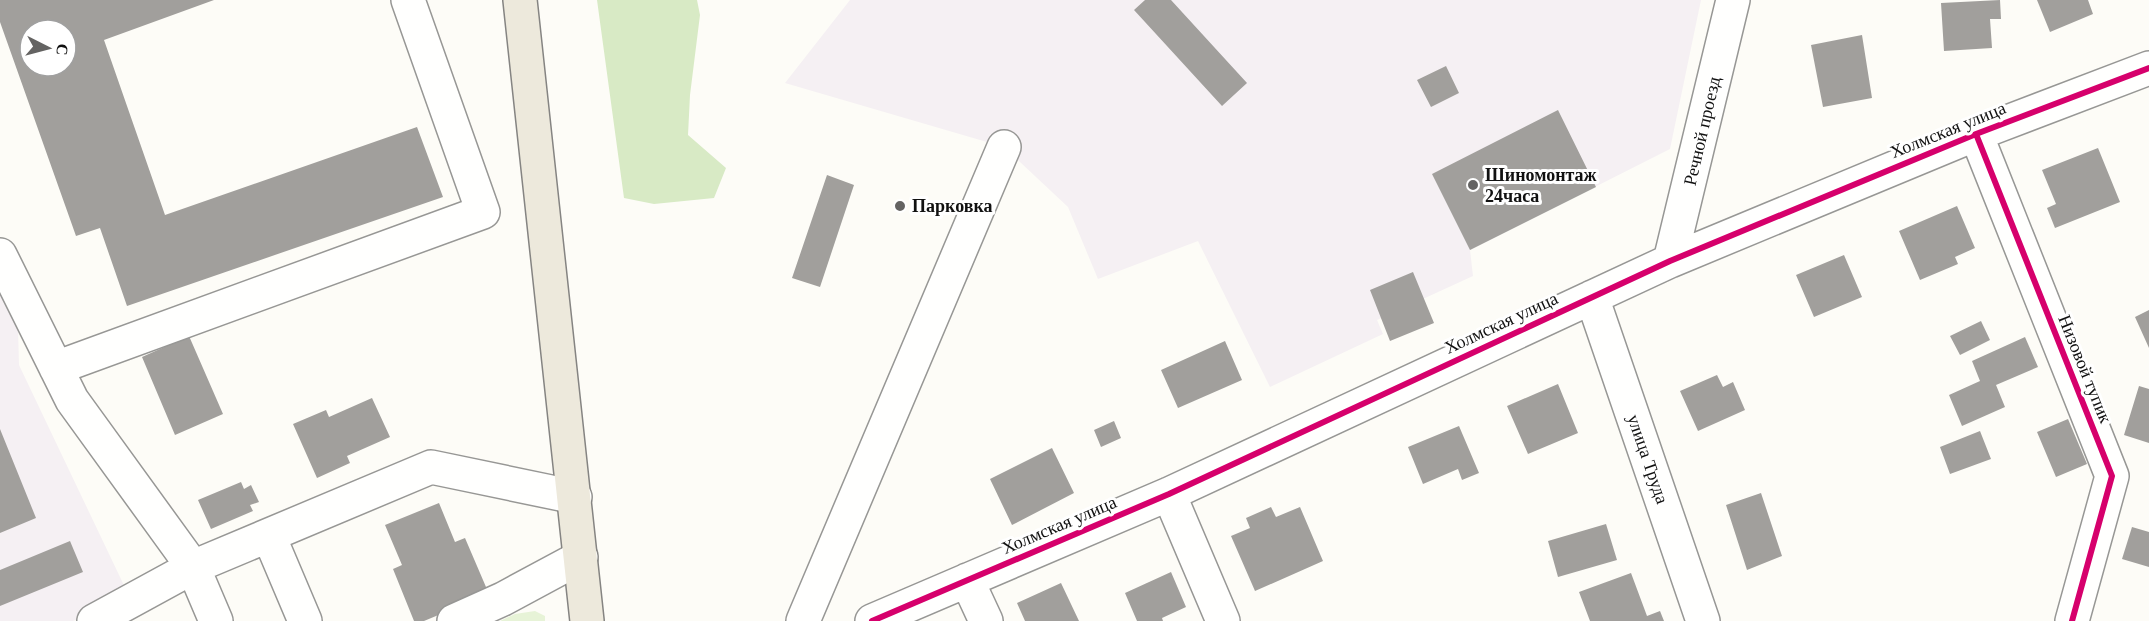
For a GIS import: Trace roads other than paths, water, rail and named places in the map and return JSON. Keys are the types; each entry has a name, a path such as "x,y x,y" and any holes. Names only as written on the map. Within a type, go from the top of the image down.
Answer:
{"main road":[{"path":"520,0 587,621"}],"street":[{"path":"57,368 483,212 408,0"},
{"name":"Речной проезд","path":"1670,261 1733,0"},
{"name":"Холмская улица","path":"872,621 1169,494 1670,261 1976,134 2149,68"},
{"name":"Низовой тупик","path":"1976,134 2112,477 2072,621"},
{"path":"803,621 1004,147"},
{"path":"0,255 72,400 193,567 216,621"},
{"name":"улица Труда","path":"1592,297 1703,621"},
{"path":"94,621 193,567 431,467 575,497"},
{"path":"1169,494 1223,621"},
{"path":"269,536 305,621"},
{"path":"454,621 503,599 581,557"},
{"path":"967,580 986,621"}],"place":[{"name":"Шиномонтаж 24часа","path":"1473,185"},
{"name":"Парковка","path":"900,206"}]}
